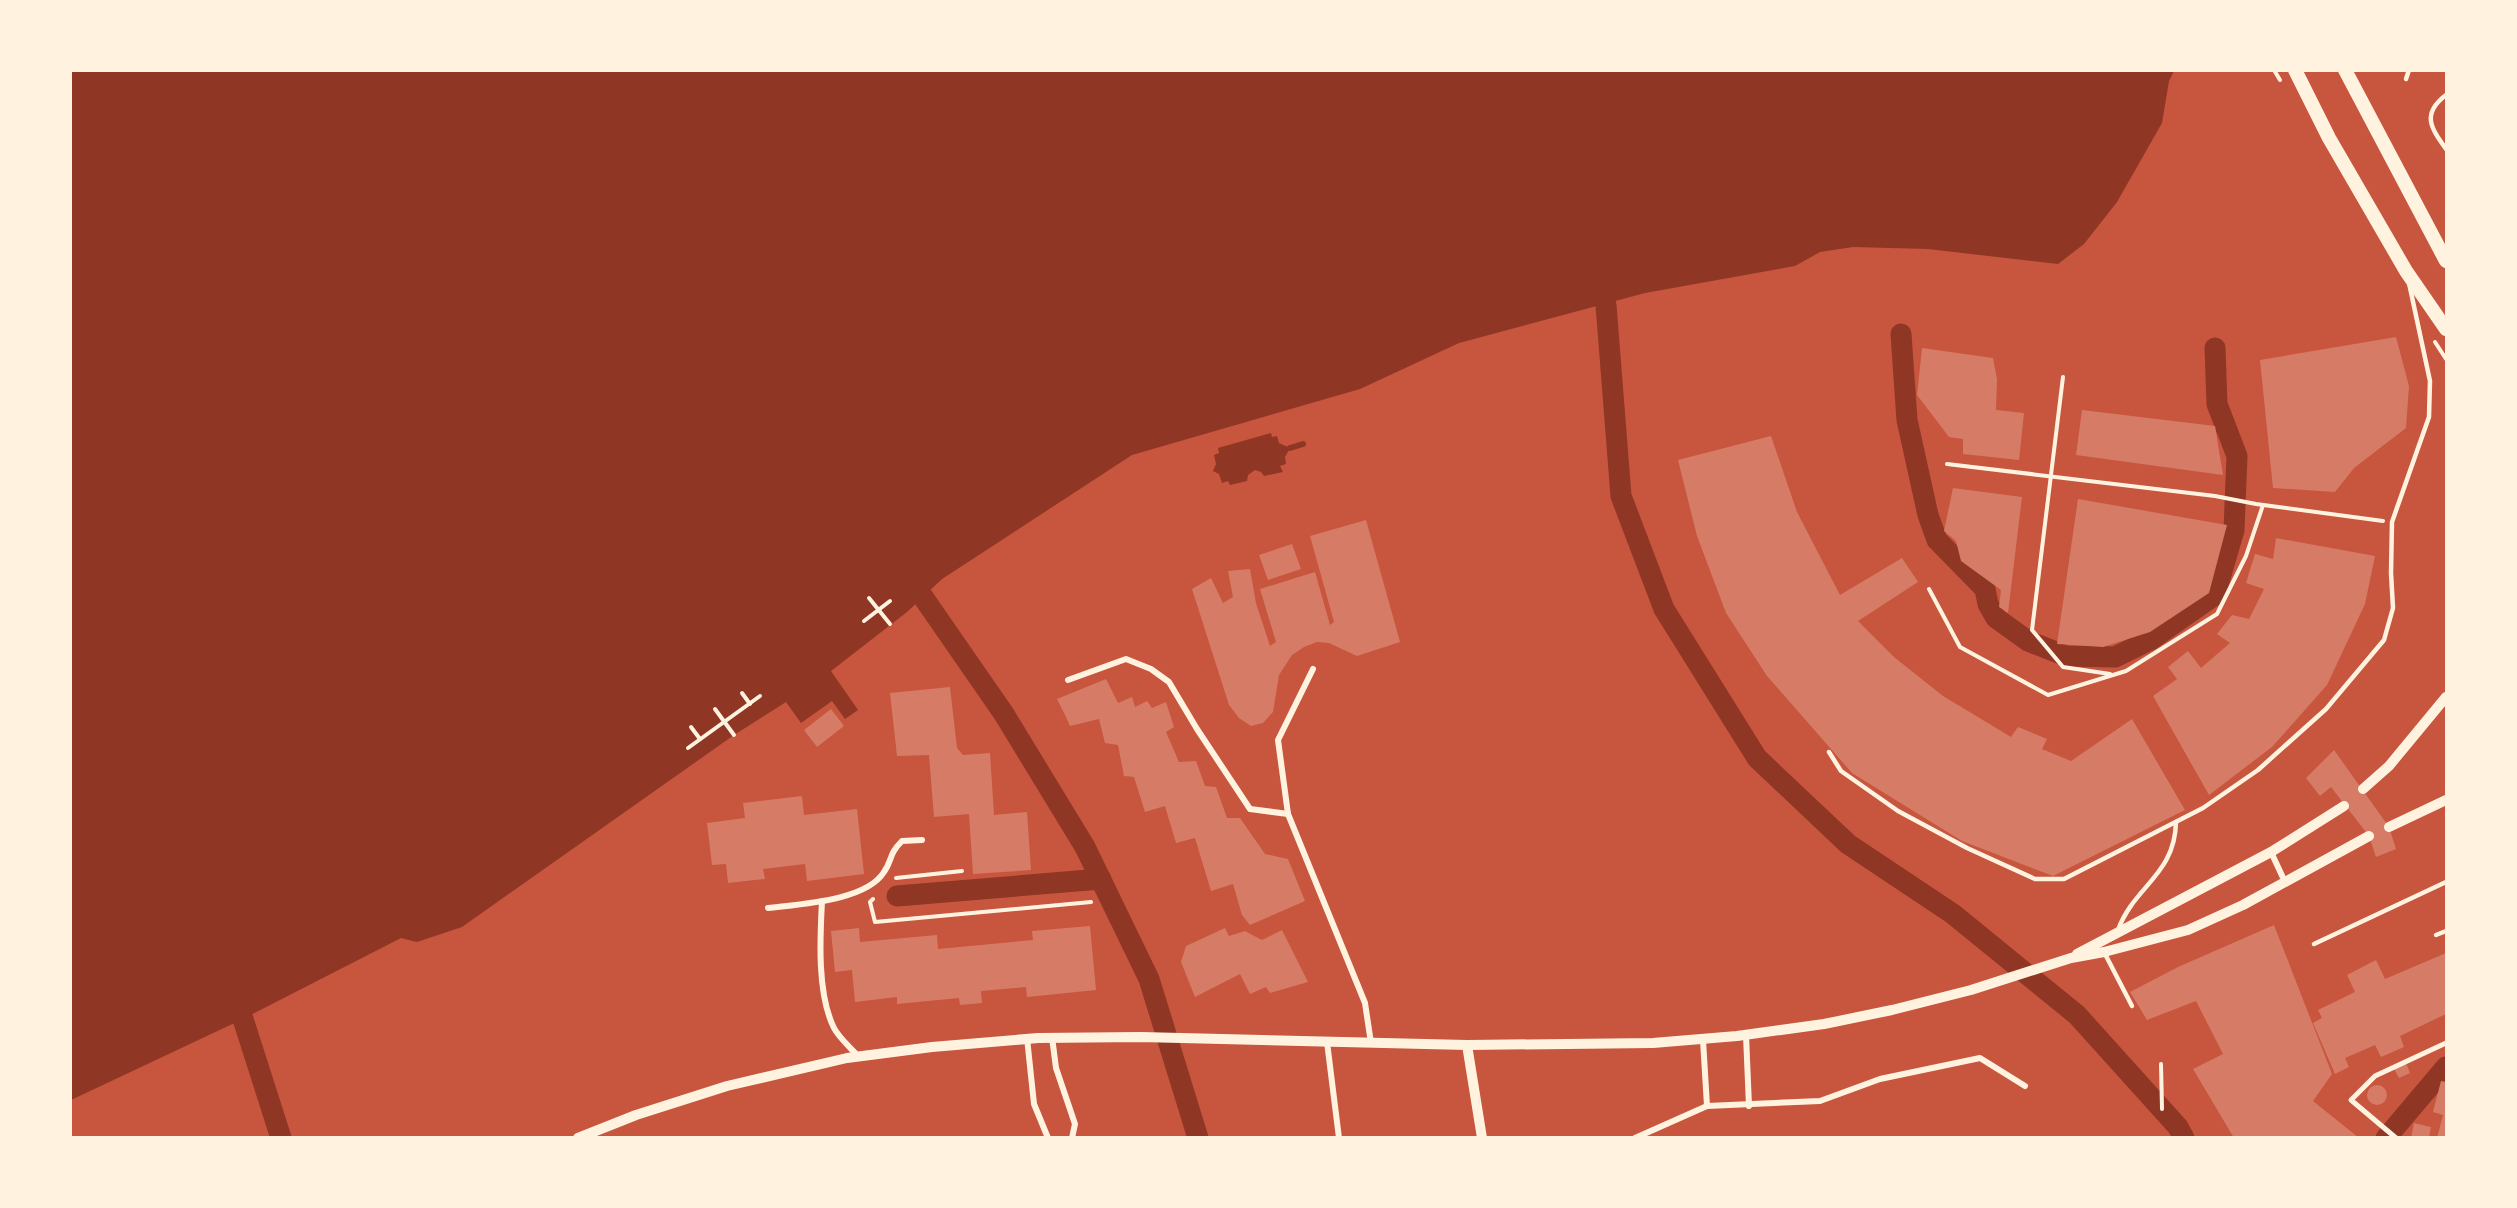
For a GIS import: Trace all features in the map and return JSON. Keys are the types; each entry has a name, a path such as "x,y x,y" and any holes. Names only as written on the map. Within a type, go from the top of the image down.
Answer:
{"main road":[{"path":"2295,70 2329,138 2406,271 2446,329"},
{"path":"2345,70 2446,261"}],"street":[{"path":"1068,680 1126,659 1151,669 1169,682 1197,729 1250,808 1288,814"},
{"path":"1313,669 1278,740 1288,814 1365,1003 1371,1044"},
{"path":"2363,789 2389,766 2446,697"},
{"path":"2389,827 2446,800"},
{"path":"2071,958 2271,852 2344,806"},
{"path":"578,1137 636,1115 727,1086 859,1057 1028,1038 1196,1037 1371,1044 1467,1045 1703,1040 1824,1024 1971,990 2071,958 2104,952 2188,930 2243,905 2369,836"},
{"path":"768,908 822,901 865,890 884,873 892,850 902,841 922,840"},
{"path":"2271,852 2285,882"},
{"path":"822,901 820,932 824,998 834,1029 859,1057"},
{"path":"1746,1035 1749,1106"},
{"path":"1052,1037 1056,1068 1075,1124 1072,1137"},
{"path":"1028,1038 1034,1104 1048,1137"},
{"path":"1703,1040 1707,1106"},
{"path":"1327,1042 1339,1137"},
{"path":"2396,1137 2351,1100 2375,1076 2446,1043"},
{"path":"1467,1045 1482,1137"},
{"path":"1635,1137 1707,1106 1749,1106 1820,1101 1880,1079 1980,1058 2025,1086"}],"lane":[{"path":"2406,79 2409,70"},
{"path":"2446,95 2432,112 2430,120 2433,131 2446,149"},
{"path":"1829,752 1841,771 1898,811 1967,848 2036,879 2064,879 2203,808 2258,770 2326,709 2384,640 2393,608 2392,522 2429,417 2430,381 2406,271"},
{"path":"2117,933 2130,906 2167,861 2175,837 2176,822"},
{"path":"2314,944 2446,882"},
{"path":"2436,935 2446,931"},
{"path":"2101,941 2104,952 2132,1006"}],"path":[{"path":"2063,378 2032,630 2063,667 2113,675"},
{"path":"1947,464 2215,496 2256,504 2392,522"},
{"path":"1929,589 1960,647 2048,695 2126,671 2217,614 2246,556 2263,505"},
{"path":"869,597 890,624"},
{"path":"864,621 890,601"},
{"path":"742,693 750,704"},
{"path":"688,748 760,696"},
{"path":"715,709 734,735"},
{"path":"691,727 700,739"},
{"path":"887,886 895,878 963,871"},
{"path":"878,894 870,902 874,922 1091,902"},
{"path":"2161,1064 2162,1109"}],"shaded area":[{"path":"70,71 2174,71 2169,81 2162,123 2117,202 2084,244 2058,264 1928,249 1853,247 1820,252 1795,266 1645,293 1459,343 1360,389 1132,455 942,579 907,612 831,671 858,710 845,719 832,701 801,723 786,702 734,735 462,927 417,942 401,938 243,1019 71,1100"},
{"path":"1271,433 1272,437 1277,436 1279,443 1290,448 1285,457 1286,464 1280,466 1283,472 1264,476 1255,470 1248,475 1247,481 1230,485 1228,481 1222,483 1219,474 1213,471 1216,464 1214,455 1219,453 1218,448"}],"building":[{"path":"2396,337 2409,386 2406,428 2354,468 2335,492 2273,488 2260,360"},
{"path":"1922,348 1993,358 1997,379 1996,410 2024,413 2019,460 1963,454 1963,439 1949,437 1917,395"},
{"path":"2082,410 2215,426 2223,475 2076,455"},
{"path":"1771,436 1797,512 1840,595 1902,558 1918,582 1858,621 1894,657 1943,696 2011,737 2018,727 2047,739 2042,749 2071,761 2132,719 2185,810 2053,876 1962,841 1852,773 1767,676 1726,613 1697,536 1678,460"},
{"path":"1953,488 2022,497 2008,613 1999,607 2001,590 1961,561 1956,541 1944,531"},
{"path":"2078,499 2227,525 2209,593 2150,632 2103,647 2057,644"},
{"path":"1366,520 1400,642 1357,656 1329,643 1317,642 1304,647 1292,655 1279,675 1273,712 1263,723 1251,726 1239,718 1229,705 1192,589 1211,578 1223,603 1233,597 1228,571 1250,569 1256,603 1270,646 1276,642 1260,589 1315,572 1330,625 1334,622 1310,536"},
{"path":"2276,538 2375,556 2365,604 2327,685 2272,747 2209,795 2153,696 2177,679 2168,667 2188,651 2201,668 2230,643 2217,634 2232,615 2249,619 2264,589 2246,583 2255,554 2273,559"},
{"path":"1292,544 1301,569 1268,580 1259,555"},
{"path":"1106,679 1118,703 1132,697 1135,707 1147,701 1152,708 1166,702 1174,727 1166,732 1179,762 1196,761 1205,786 1216,787 1227,818 1240,818 1265,854 1288,859 1305,901 1250,925 1242,915 1233,884 1211,891 1195,838 1176,843 1165,806 1145,812 1134,777 1124,776 1118,745 1105,743 1099,719 1070,726 1057,699"},
{"path":"950,687 957,748 963,755 990,753 994,815 1027,812 1031,870 973,874 969,814 934,817 929,755 897,756 890,693"},
{"path":"831,709 844,726 817,747 804,730"},
{"path":"2334,750 2389,827 2396,849 2376,857 2369,836 2331,787 2320,796 2306,778"},
{"path":"802,796 804,815 857,809 864,874 807,881 805,864 763,869 765,879 728,883 726,864 712,865 707,823 745,818 743,803"},
{"path":"2274,925 2332,1074 2313,1101 2359,1138 2234,1138 2193,1069 2223,1054 2196,1001 2147,1020 2130,992 2178,967"},
{"path":"1090,926 1096,990 1027,997 1026,987 981,991 982,1003 960,1005 959,998 897,1004 897,997 855,1002 852,970 835,972 831,931 859,928 860,942 937,935 938,949 1033,940 1032,931"},
{"path":"1225,928 1229,936 1245,931 1262,940 1282,930 1308,982 1270,993 1266,987 1250,994 1240,974 1195,997 1181,962 1186,946"},
{"path":"2446,953 2446,1014 2400,1036 2404,1047 2381,1057 2375,1045 2345,1058 2349,1067 2335,1074 2313,1023 2322,1018 2318,1010 2355,992 2347,975 2376,960 2385,979"},
{"path":"2406,1063 2410,1073 2399,1078 2394,1069"},
{"path":"2441,1081 2446,1082 2446,1138 2437,1138 2443,1115 2433,1112"},
{"path":"2377,1085 2384,1088 2387,1095 2384,1102 2377,1105 2370,1102 2367,1095 2370,1088"},
{"path":"2414,1123 2431,1127 2429,1138 2411,1138"}],"waterway":[{"path":"1606,305 1621,496 1664,609 1757,758 1848,844 1953,914 2077,1015 2178,1127 2184,1138"},
{"path":"1901,334 1907,420 1928,515 1937,540 1985,589 1988,604 1996,618 2028,641 2066,656 2115,657 2152,639 2215,595 2234,530 2237,456 2217,404 2215,348"},
{"path":"1290,448 1303,444"},
{"path":"923,597 1004,714 1085,847 1149,979 1198,1138"},
{"path":"897,896 1101,879"},
{"path":"243,1019 281,1138"},
{"path":"2386,1138 2446,1067"}]}
